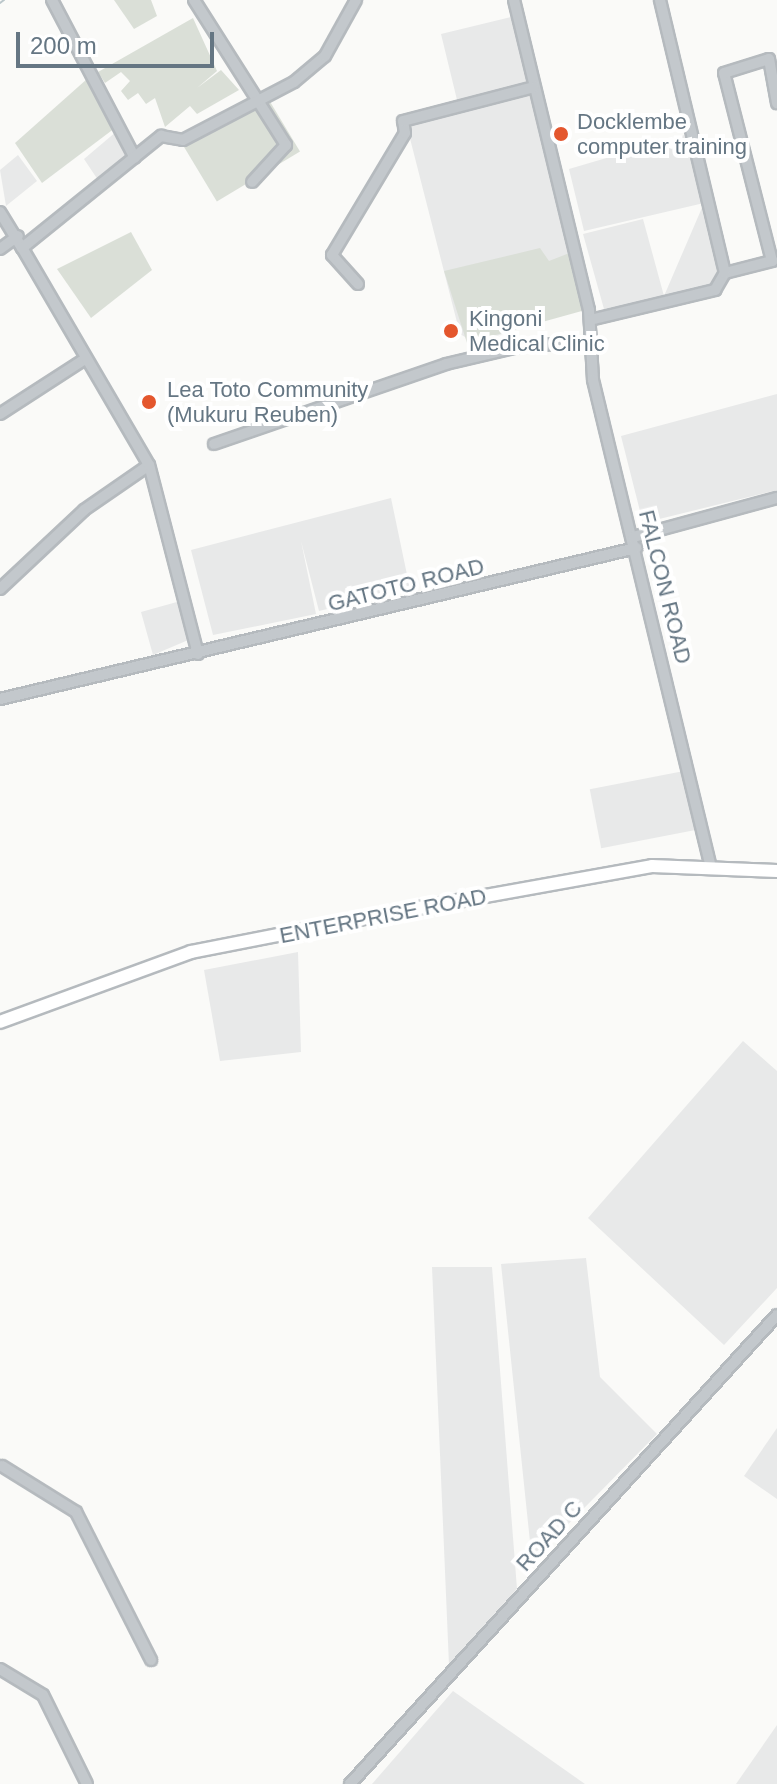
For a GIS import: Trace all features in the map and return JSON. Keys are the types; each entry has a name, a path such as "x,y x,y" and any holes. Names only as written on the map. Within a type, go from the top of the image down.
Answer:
{"main road":[{"name":"ENTERPRISE ROAD","path":"0,1022 197,950 611,872 710,864 777,871"}],"street":[{"path":"52,0 135,158"},
{"path":"194,0 286,145 252,182"},
{"path":"22,248 161,136 182,141 256,98 275,95 325,56 356,0"},
{"name":"FALCON ROAD","path":"514,0 590,320 589,342 710,864"},
{"path":"590,320 715,290 725,273 660,0"},
{"path":"725,273 772,261 724,73 769,59 777,103"},
{"path":"358,284 332,255 405,133 403,121 534,87"},
{"path":"0,212 18,236 85,359 149,465 198,654"},
{"path":"0,249 18,236"},
{"path":"214,444 446,364 523,346 589,342"},
{"path":"0,414 85,359"},
{"path":"2,584 84,510 149,465"},
{"name":"GATOTO ROAD","path":"0,699 185,658 634,542 777,498"},
{"name":"ROAD C","path":"350,1784 777,1315"},
{"path":"1,1463 76,1512 151,1660"},
{"path":"0,1669 43,1695 87,1784"}],"shaded area":[{"path":"114,0 151,0 157,16 134,29"},
{"path":"515,16 585,307 475,343 460,334 405,119 458,104 441,34"},
{"path":"193,18 217,71 197,88 221,70 239,90 197,114 190,106 165,127 155,98 146,104 138,93 128,100 121,91 130,81 121,72 105,83 98,72"},
{"path":"87,79 115,128 42,183 15,143"},
{"path":"266,95 300,152 217,202 183,145"},
{"path":"117,131 131,157 100,183 84,159"},
{"path":"688,134 721,269 710,284 664,297 604,309 583,234 643,219 664,296 704,203 584,231 569,169"},
{"path":"18,155 37,181 6,206 0,170"},
{"path":"131,232 152,270 91,318 57,269"},
{"path":"540,248 549,261 572,252 589,309 467,343 444,271"},
{"path":"777,394 777,490 643,523 621,436"},
{"path":"391,498 410,589 319,611 301,541 316,614 213,635 191,550"},
{"path":"184,600 193,638 153,655 141,612"},
{"path":"684,771 695,830 601,848 590,789"},
{"path":"298,952 301,1052 220,1061 204,970"},
{"path":"743,1041 777,1071 777,1288 724,1345 588,1218"},
{"path":"586,1258 600,1377 657,1434 532,1561 501,1264"},
{"path":"432,1267 492,1267 517,1589 449,1665"},
{"path":"777,1428 777,1499 744,1476"},
{"path":"453,1691 585,1784 372,1784"},
{"path":"777,1725 777,1784 736,1784"}],"waterway":[{"path":"0,3 4,0"}],"place":[{"name":"Docklembe computer training","path":"561,134"},
{"name":"Kingoni Medical Clinic","path":"451,331"},
{"name":"Lea Toto Community (Mukuru Reuben)","path":"149,402"}]}
